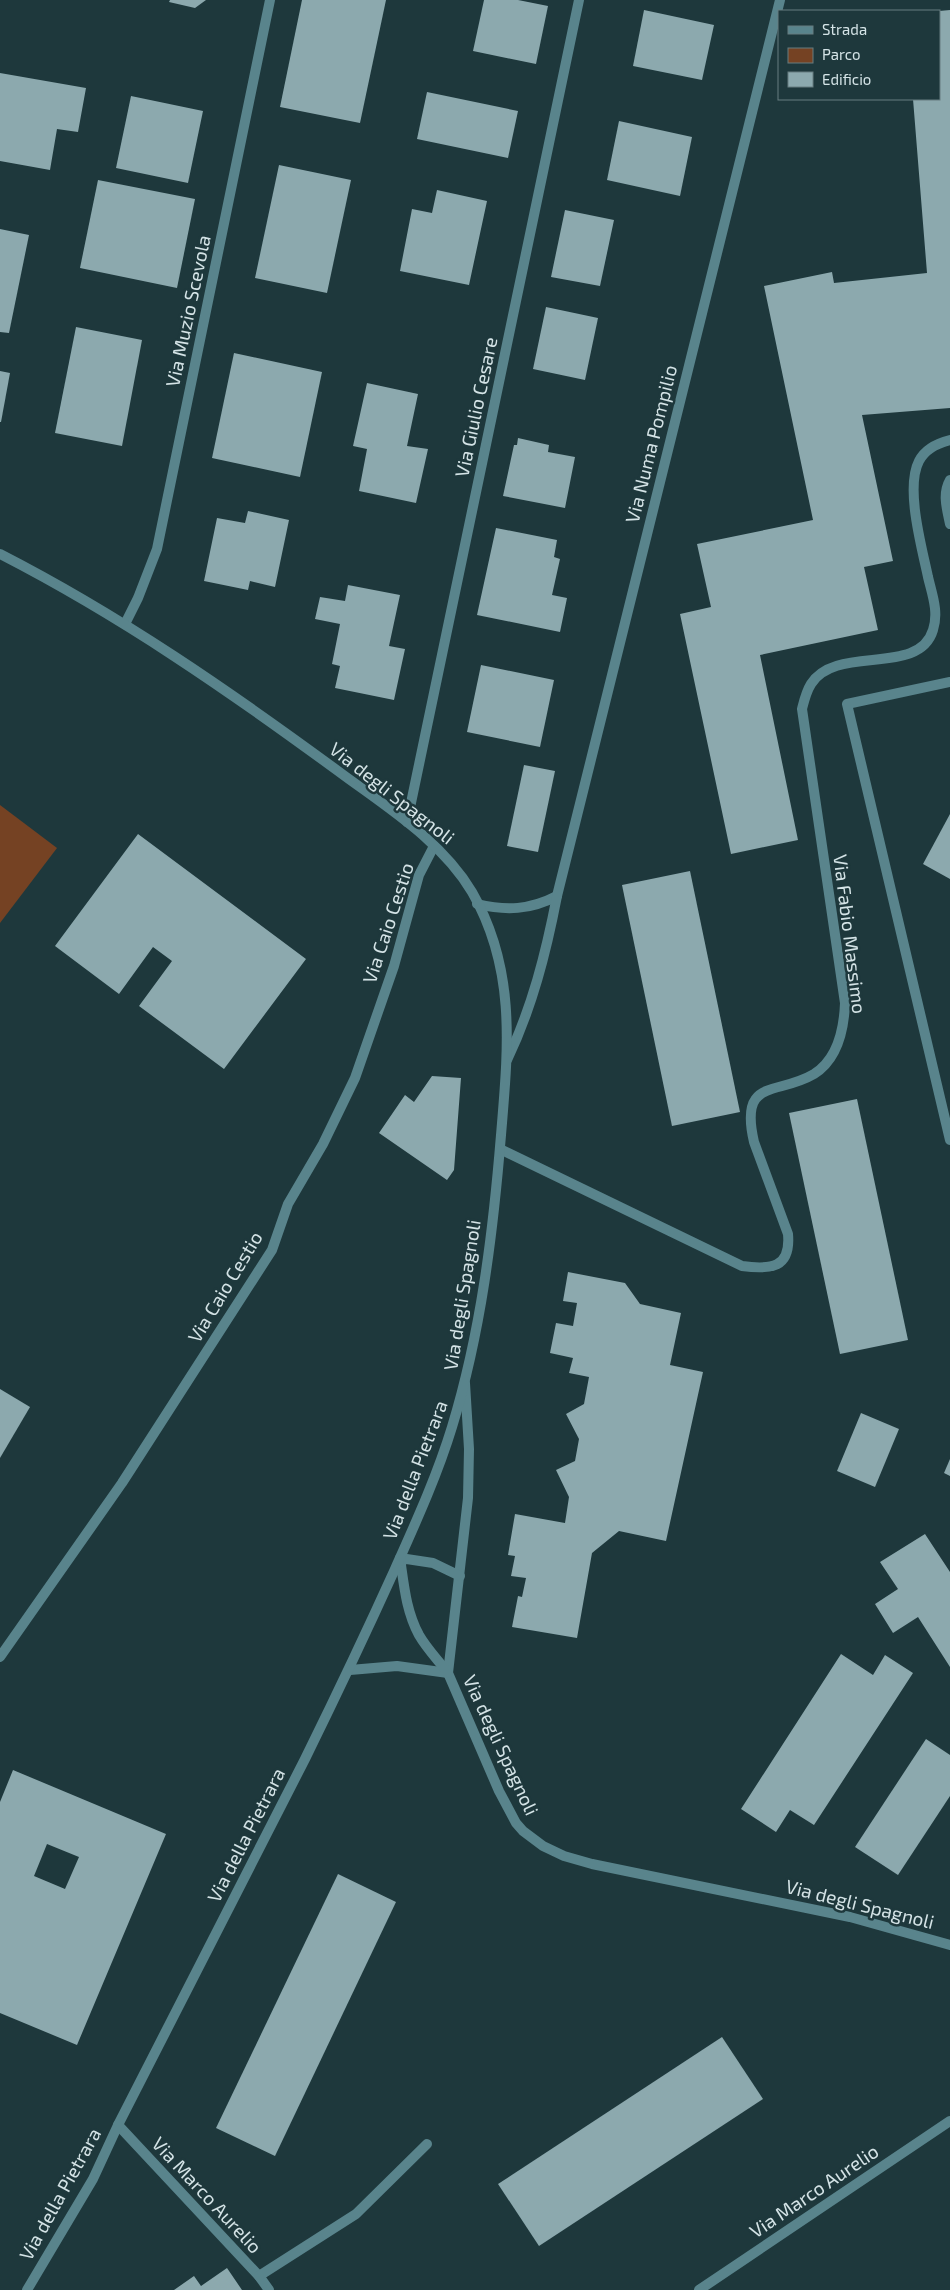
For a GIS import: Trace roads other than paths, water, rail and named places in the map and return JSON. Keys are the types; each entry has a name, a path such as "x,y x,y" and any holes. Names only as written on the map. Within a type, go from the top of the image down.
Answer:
{"street":[{"name":"Via Muzio Scevola","path":"125,624 138,598 157,549 270,0"},
{"name":"Via Giulio Cesare","path":"407,822 579,0"},
{"name":"Via Numa Pompilio","path":"507,1060 526,1018 550,932 557,896 780,0"},
{"name":"Via Fabio Massimo","path":"500,1149 742,1266 756,1268 772,1267 784,1260 789,1248 788,1234 754,1142 751,1127 751,1111 755,1099 765,1092 815,1074 829,1060 842,1035 845,1019 845,1003 802,709 812,683 821,673 844,664 904,655 922,647 929,640 936,618 915,500 915,476 920,459 929,450 950,440"},
{"path":"950,480 946,487 946,505 950,524"},
{"name":"Via degli Spagnoli","path":"0,554 125,624 215,682 407,822 434,846 460,875 477,904 496,953 505,992 508,1026 507,1060 489,1249 478,1322 465,1382 469,1470 460,1576 448,1672 510,1813 522,1832 542,1846 564,1856 592,1864 850,1917 950,1945"},
{"path":"950,682 847,704 950,1140"},
{"name":"Via Caio Cestio","path":"0,1657 122,1483 272,1250 288,1204 323,1144 355,1078 394,966 419,874 434,846"},
{"path":"477,904 502,909 519,908 536,906 557,896"},
{"name":"Via della Pietrara","path":"27,2290 93,2179 118,2125 350,1670 438,1468 465,1382"},
{"path":"448,1672 420,1636 414,1624 405,1596 400,1558 433,1563 460,1576"},
{"path":"350,1670 397,1666 448,1672"},
{"name":"Via Marco Aurelio","path":"698,2290 950,2121"},
{"name":"Via Marco Aurelio","path":"118,2125 259,2276 269,2290"},
{"path":"259,2276 356,2214 427,2144"}]}
